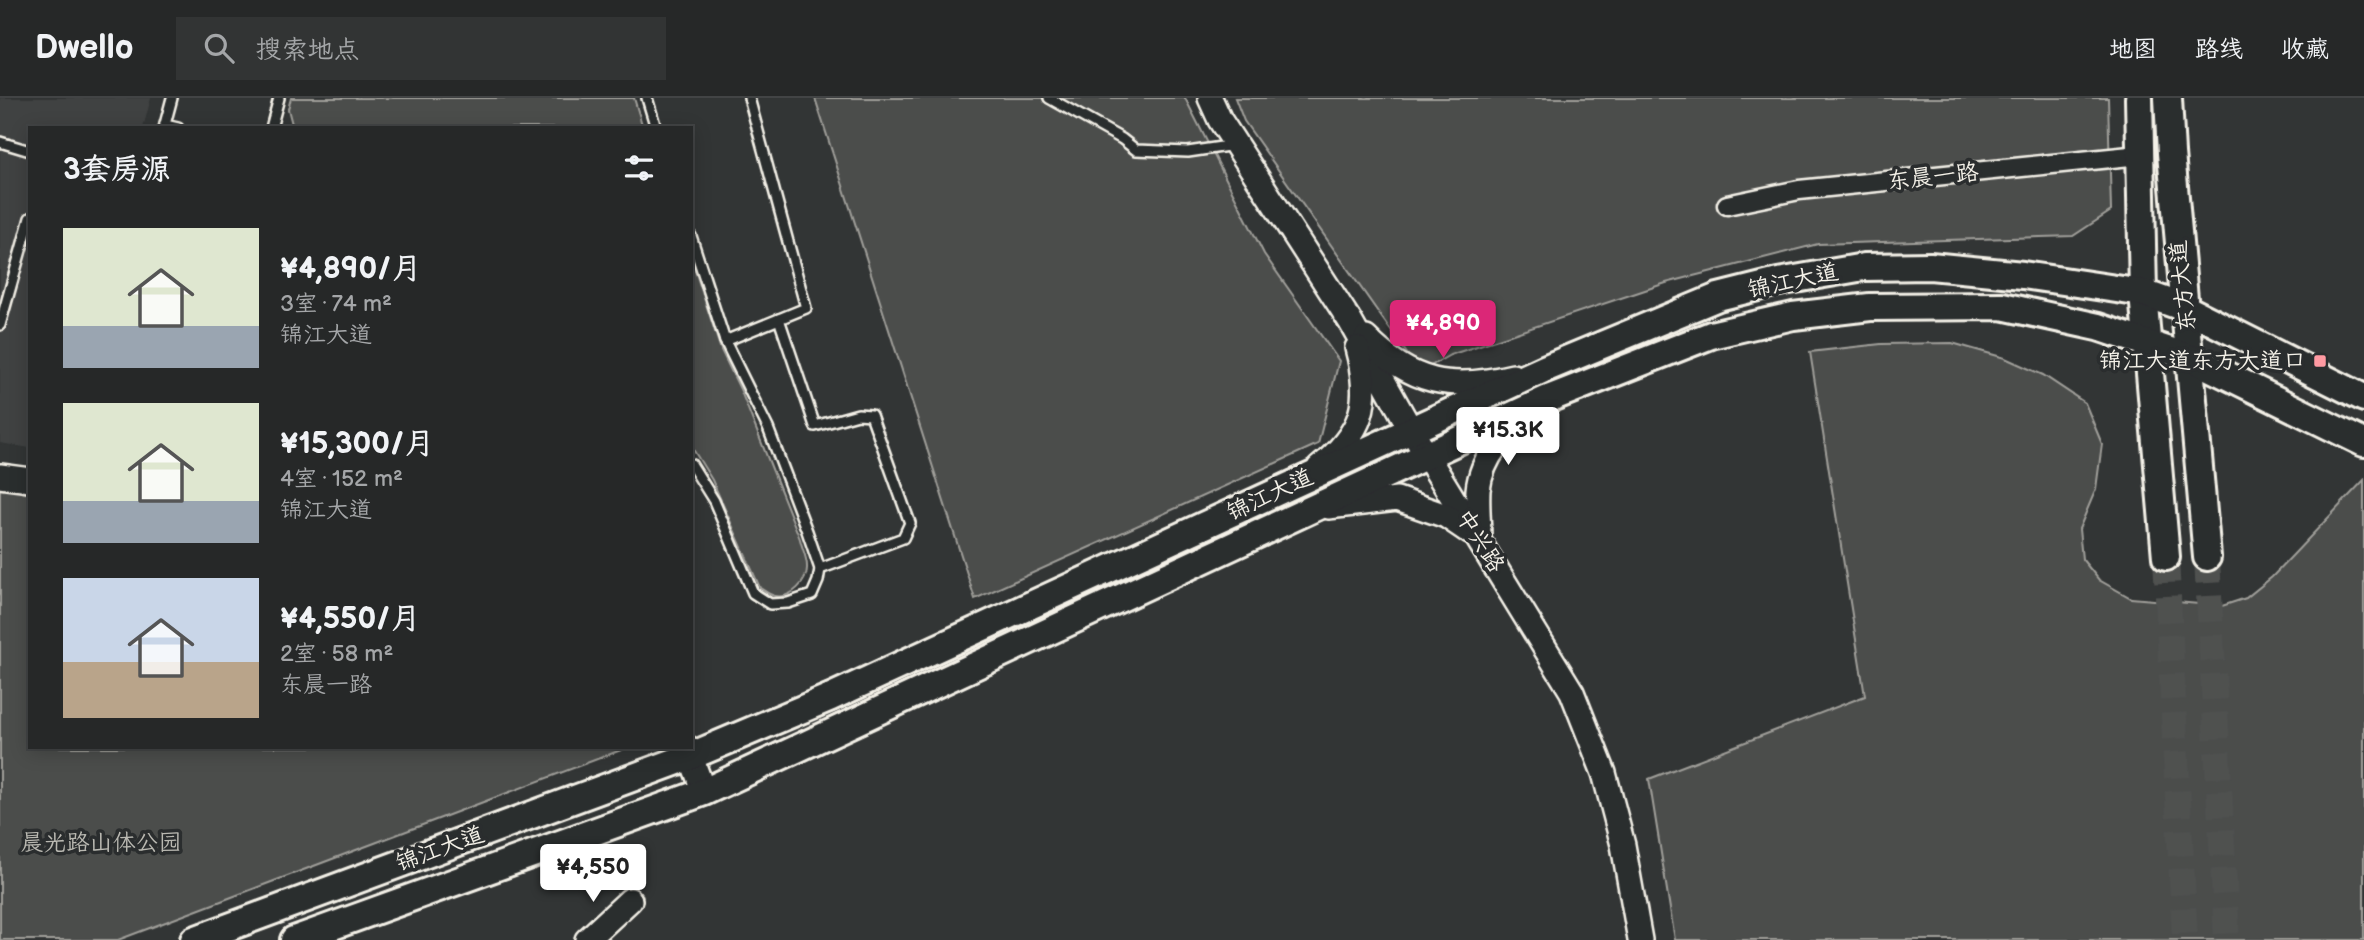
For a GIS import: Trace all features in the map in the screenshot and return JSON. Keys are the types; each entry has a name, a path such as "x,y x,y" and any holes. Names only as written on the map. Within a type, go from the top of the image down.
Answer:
{"main road":[{"name":"中兴路","path":"1210,98 1220,120 1350,321 1411,430 1572,692 1604,773 1623,845 1640,940"},
{"name":"东方大道","path":"2138,98 2143,293 2166,557"},
{"name":"东方大道","path":"2168,98 2207,557"},
{"name":"锦江大道","path":"194,940 831,697 1544,369 1718,298 1778,282 1864,267 1930,266 2024,275 2143,293 2185,308 2364,398"},
{"name":"锦江大道","path":"294,940 704,792 1548,399 1711,335 1793,316 1870,307 2003,306 2098,327 2191,358 2364,443"},
{"path":"1350,321 1378,350 1404,368 1432,381 1453,384 1490,382 1544,369"},
{"path":"1304,479 1346,444 1362,415 1364,392 1361,362 1350,321"},
{"path":"1479,539 1478,488 1489,456 1519,419 1548,399"},
{"path":"0,476 28,480"},
{"path":"1314,510 1396,499 1446,516 1479,539"},
{"path":"689,752 704,792"},
{"path":"587,940 629,900"}],"street":[{"name":"东晨一路","path":"1727,205 1799,190 2140,155"}],"lane":[{"path":"165,126 172,98"},
{"path":"272,126 279,98"},
{"path":"647,98 655,126"},
{"path":"725,341 806,308 749,98"},
{"path":"1049,98 1122,139 1136,150 1188,152 1236,145"},
{"path":"0,142 28,150"},
{"path":"0,325 28,225"},
{"path":"693,242 725,341 768,428 820,569 812,595 788,603 770,604 753,593 714,501 693,467"},
{"path":"779,319 815,426 859,414 872,415 910,523 902,538 820,569"}],"shaded area":[{"path":"0,98 151,98 144,126 28,126 28,448 0,443"}],"green space":[{"path":"291,98 634,98 642,126 292,126 288,109"},
{"path":"815,98 1185,98 1264,254 1339,361 1318,444 975,599"},
{"path":"1235,98 2108,98 2111,211 2073,236 1818,244 1666,283 1450,355 1420,372 1244,121"},
{"path":"693,264 721,350 740,389 800,539 807,572 802,583 792,592 781,596 773,595 760,588 712,480 693,449"},
{"path":"1952,343 2005,358 2043,375 2085,403 2102,444 2096,489 2079,529 2082,559 2099,580 2131,598 2222,606 2246,598 2272,577 2364,480 2364,940 1675,940 1649,779 1865,696 1810,352 1881,344"},
{"name":"晨光路山体公园","path":"0,486 28,493 28,749 624,749 118,940 0,940"}],"tunnel":[{"path":"2166,557 2185,940"},
{"path":"2207,557 2227,940"}],"place":[{"name":"锦江大道东方大道口","path":"2320,361"}]}
